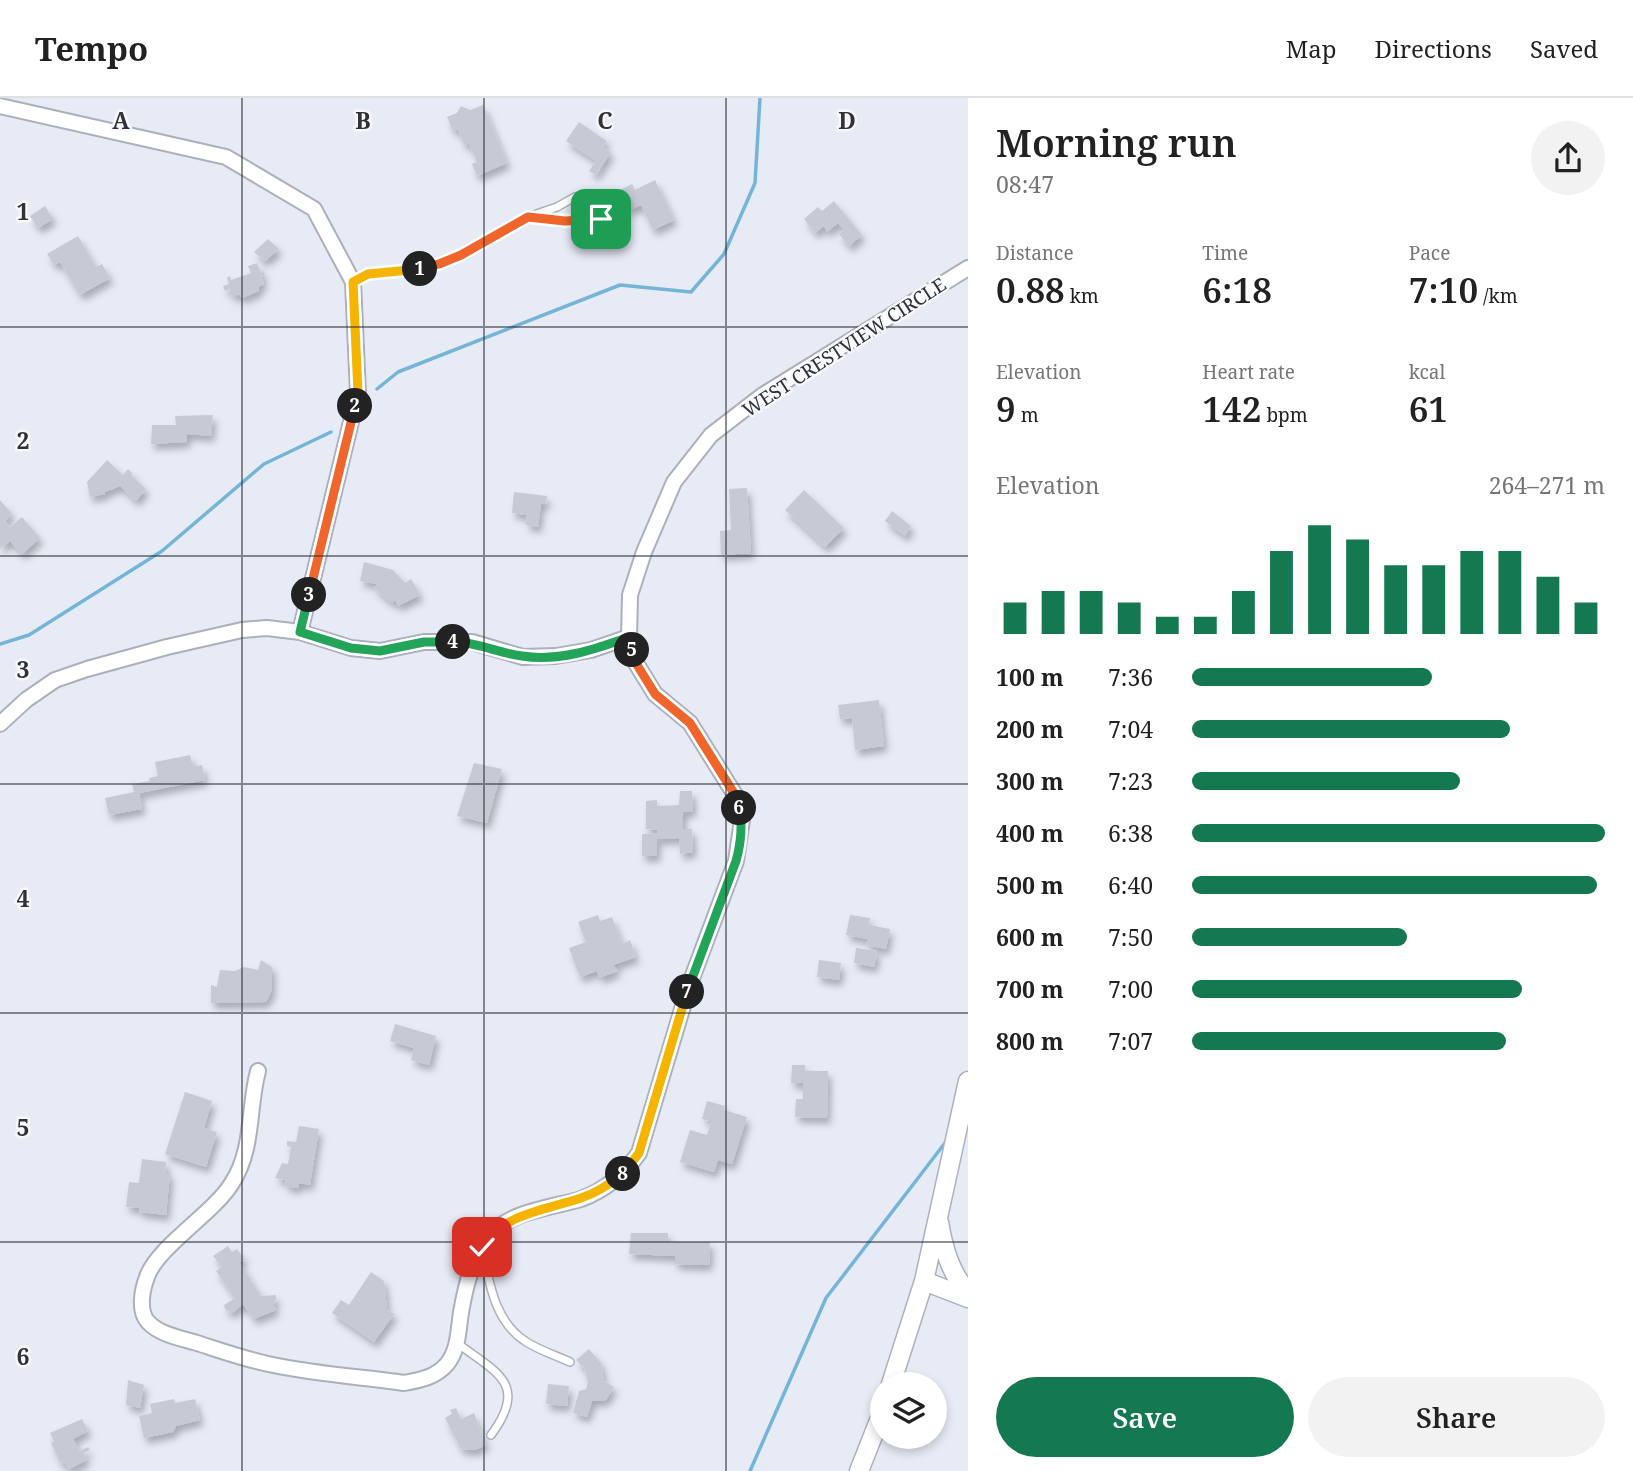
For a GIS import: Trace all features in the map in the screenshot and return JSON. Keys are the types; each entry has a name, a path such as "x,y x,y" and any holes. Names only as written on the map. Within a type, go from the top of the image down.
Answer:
{"street":[{"path":"0,106 226,157 314,209 353,282 358,393 300,632"},
{"name":"WEST CRESTVIEW CIRCLE","path":"258,1070 254,1084 252,1121 244,1156 232,1184 219,1208 163,1254 148,1273 142,1293 142,1308 146,1321 181,1338 272,1365 404,1383 423,1380 436,1374 448,1363 457,1343 469,1280 489,1236 503,1224 527,1214 598,1191 626,1172 639,1153 689,986 736,861 741,842 742,820 737,798 690,723 655,694 634,660 629,637 630,595 644,552 674,482 711,435 763,395 968,268"},
{"path":"0,724 26,700 55,680 87,669 242,630 267,628 300,632 351,648 380,651 424,642 471,642 523,657 556,656 591,650 629,637"},
{"path":"895,1372 924,1281 968,1081"},
{"path":"938,1218 947,1255 958,1282 968,1292"},
{"path":"924,1281 968,1298"},
{"path":"859,1471 870,1443"}],"lane":[{"path":"353,282 368,274 422,269 439,264 461,255 528,217 557,207 575,197 598,199 609,209 601,219 565,221 528,217"},
{"path":"482,1247 492,1294 511,1329 526,1342 570,1362"},
{"path":"457,1343 502,1379 509,1391 504,1418 491,1435"}],"building":[{"path":"483,105 507,163 477,176 472,164 477,162 469,143 464,145 458,129 453,131 447,117 457,113 461,106 470,110"},
{"path":"579,122 607,141 603,147 611,152 596,175 589,171 596,161 566,141"},
{"path":"655,180 674,220 653,230 641,205 630,210 620,190 632,184 635,190"},
{"path":"834,201 862,235 849,246 839,234 844,230 838,223 827,232 824,226 815,233 804,219 818,207 822,211"},
{"path":"45,206 53,219 38,228 30,216"},
{"path":"78,236 96,267 102,264 110,278 80,295 60,262 54,265 47,254"},
{"path":"268,239 279,249 265,261 254,252"},
{"path":"257,263 261,273 264,272 265,275 261,276 264,284 258,287 259,291 242,298 239,294 232,297 230,289 225,291 223,286 229,284 227,278 230,276 231,280 251,273 248,266"},
{"path":"213,415 211,436 187,434 187,442 151,444 152,425 176,425 175,416"},
{"path":"107,460 123,475 128,469 146,489 136,501 120,486 105,494 90,497 87,482"},
{"path":"747,488 751,553 721,555 720,531 731,530 729,489"},
{"path":"804,490 844,528 825,547 785,510"},
{"path":"514,492 547,496 546,504 541,504 538,527 526,525 527,515 512,513"},
{"path":"0,500 12,514 4,521 10,527 22,517 40,538 22,554 10,541 0,549"},
{"path":"892,511 911,526 905,536 885,521"},
{"path":"364,562 393,570 405,583 411,579 420,595 398,606 395,600 392,603 374,588 377,584 360,581"},
{"path":"879,700 884,746 855,750 852,718 840,719 838,705"},
{"path":"190,755 193,767 202,765 205,780 139,793 142,809 109,815 105,798 134,792 132,784 150,781 149,778 158,776 155,762"},
{"path":"474,763 502,769 487,823 457,816"},
{"path":"680,791 692,791 693,811 683,812 683,829 692,829 693,852 680,854 679,838 657,839 657,856 642,856 642,834 657,833 657,830 646,829 646,801 657,800 657,806 679,805"},
{"path":"598,915 600,921 612,917 622,944 630,940 636,957 613,965 618,971 599,978 597,971 580,977 569,948 586,942 578,922"},
{"path":"850,915 870,918 869,925 890,929 886,949 866,945 868,939 846,935"},
{"path":"856,948 877,951 874,967 854,963"},
{"path":"261,960 272,967 272,990 266,1002 211,1003 211,985 217,987 220,970 235,971 244,967 258,970"},
{"path":"819,960 841,963 839,980 817,977"},
{"path":"395,1024 436,1036 429,1065 411,1060 414,1048 390,1041"},
{"path":"792,1065 805,1065 805,1071 828,1071 827,1118 795,1117 796,1099 803,1099 803,1083 791,1083"},
{"path":"185,1092 212,1101 204,1128 217,1132 206,1167 165,1154"},
{"path":"707,1101 747,1117 732,1164 718,1160 714,1172 680,1162 690,1130 707,1135 711,1121 702,1119"},
{"path":"299,1126 319,1129 310,1185 299,1183 298,1188 285,1186 286,1180 275,1178 282,1163 288,1164 291,1147 287,1146 287,1141 296,1142"},
{"path":"142,1159 166,1162 165,1173 170,1173 166,1215 139,1212 140,1208 126,1207 129,1182 139,1183"},
{"path":"631,1233 668,1233 668,1242 710,1242 709,1265 675,1264 675,1256 629,1254"},
{"path":"228,1246 232,1252 237,1249 245,1260 239,1262 261,1296 276,1295 273,1304 276,1310 254,1319 243,1304 232,1313 225,1309 224,1305 235,1298 216,1271 222,1267 213,1256"},
{"path":"371,1272 384,1281 387,1309 394,1314 374,1342 332,1313 341,1300 349,1305"},
{"path":"589,1349 601,1363 604,1381 614,1387 606,1400 592,1401 587,1417 573,1413 579,1391 586,1389 588,1382 584,1368 576,1360"},
{"path":"128,1380 144,1385 140,1408 126,1405"},
{"path":"548,1384 569,1386 567,1406 546,1404"},
{"path":"174,1399 175,1403 195,1399 200,1420 176,1426 173,1432 144,1438 139,1416 152,1413 150,1404"},
{"path":"456,1408 461,1419 474,1413 486,1445 475,1450 461,1449 445,1418 452,1414 450,1410"},
{"path":"82,1419 88,1431 73,1439 80,1451 88,1447 90,1450 83,1453 87,1460 69,1469 65,1462 61,1464 51,1443 54,1441 50,1433"}],"waterway":[{"path":"377,389 398,372 620,285 691,292 724,254 755,183 760,98"},
{"path":"0,644 29,635 162,551 264,464 331,432"},
{"path":"750,1471 826,1298 948,1139"}],"route":[{"path":"482,1247 489,1236 503,1224 598,1191 626,1172 639,1153 689,986 736,861 741,842 742,820 737,798 690,723 655,694 634,660 629,637 591,650 556,656 523,657 471,642 424,642 380,651 351,648 300,632 358,393 353,282 368,274 422,269 439,264 461,255 528,217 565,221 601,219"}]}
